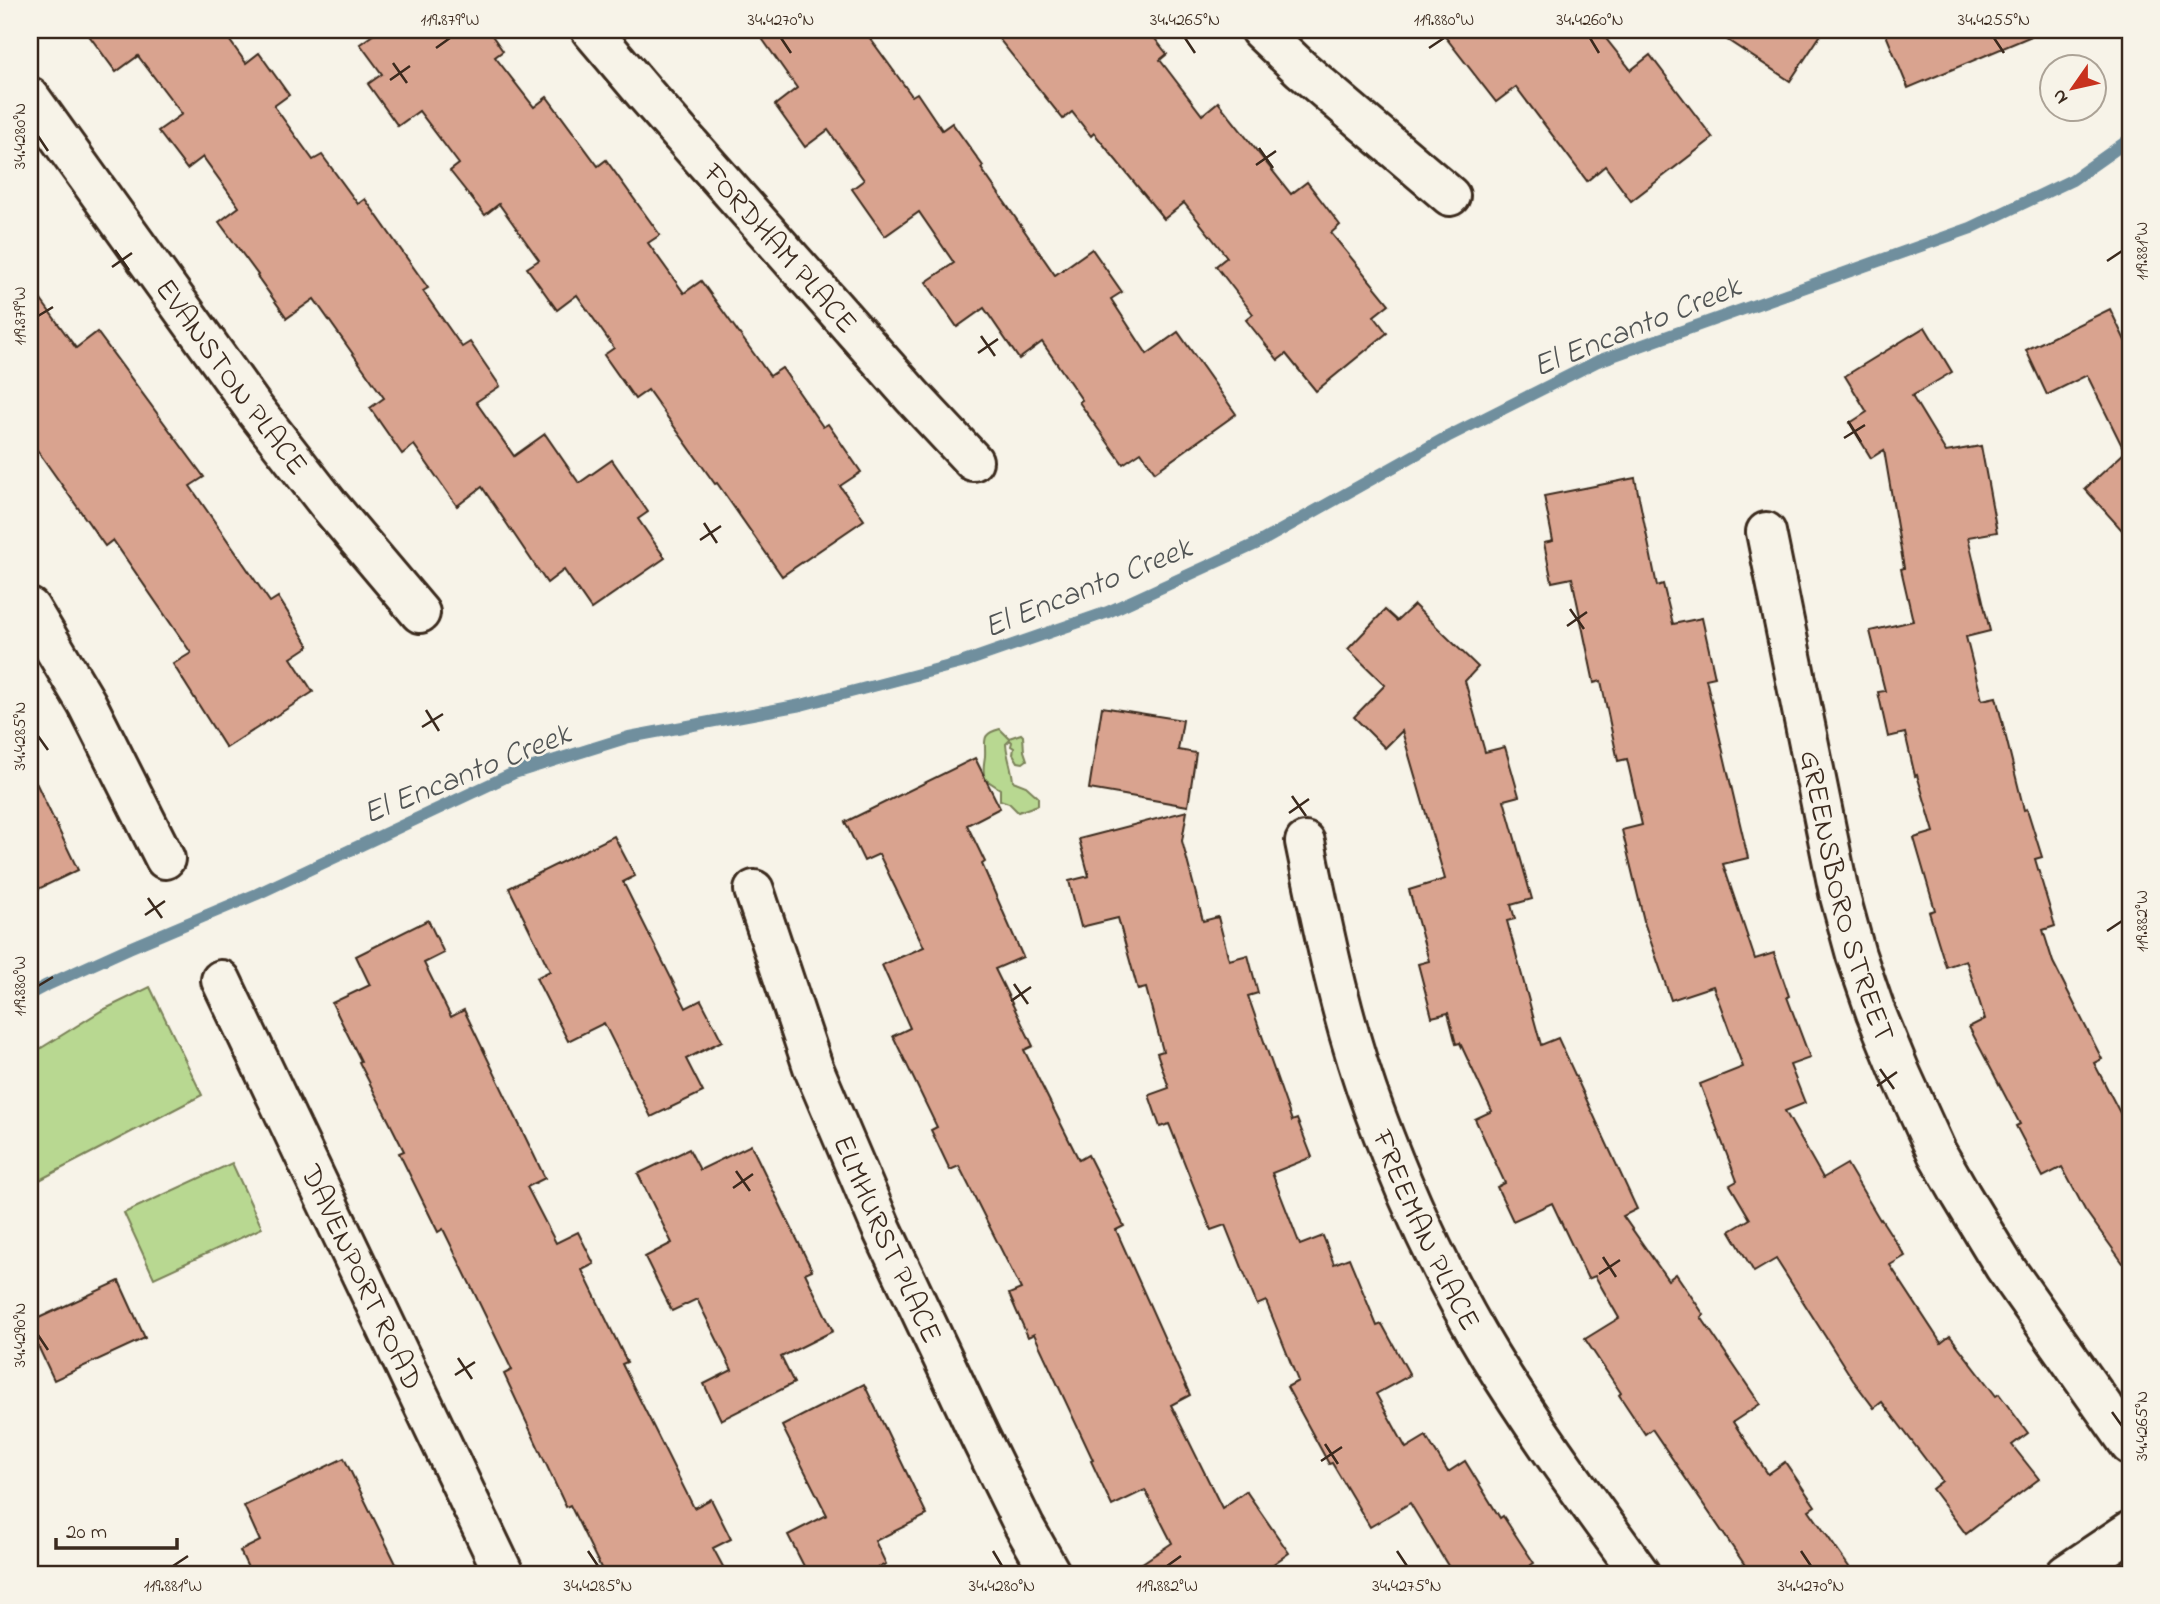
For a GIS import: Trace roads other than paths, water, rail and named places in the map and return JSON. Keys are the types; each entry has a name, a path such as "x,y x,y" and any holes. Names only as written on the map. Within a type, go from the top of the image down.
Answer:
{"street":[{"name":"FORDHAM PLACE","path":"591,30 903,387 973,461"},
{"path":"1260,30 1450,196"},
{"name":"EVANSTON PLACE","path":"30,97 255,410 420,613"},
{"name":"GREENSBORO STREET","path":"1766,532 1839,893 1856,956 1876,1013 1937,1153 1961,1195 2004,1266 2130,1445"},
{"path":"30,608 87,705 164,859"},
{"name":"FREEMAN PLACE","path":"1305,842 1341,1009 1374,1112 1437,1259 1490,1356 1545,1441 1640,1574"},
{"name":"ELMHURST PLACE","path":"754,890 813,1067 881,1227 975,1427 1051,1574"},
{"name":"DAVENPORT ROAD","path":"222,979 504,1574"},
{"path":"2066,1574 2130,1531"}],"waterway":[{"name":"El Encanto Creek","path":"30,994 129,948 257,894 514,773 629,737 801,705 961,663 1108,612 1258,543 1447,437 1598,361 1971,228 2072,180 2130,139"}]}
